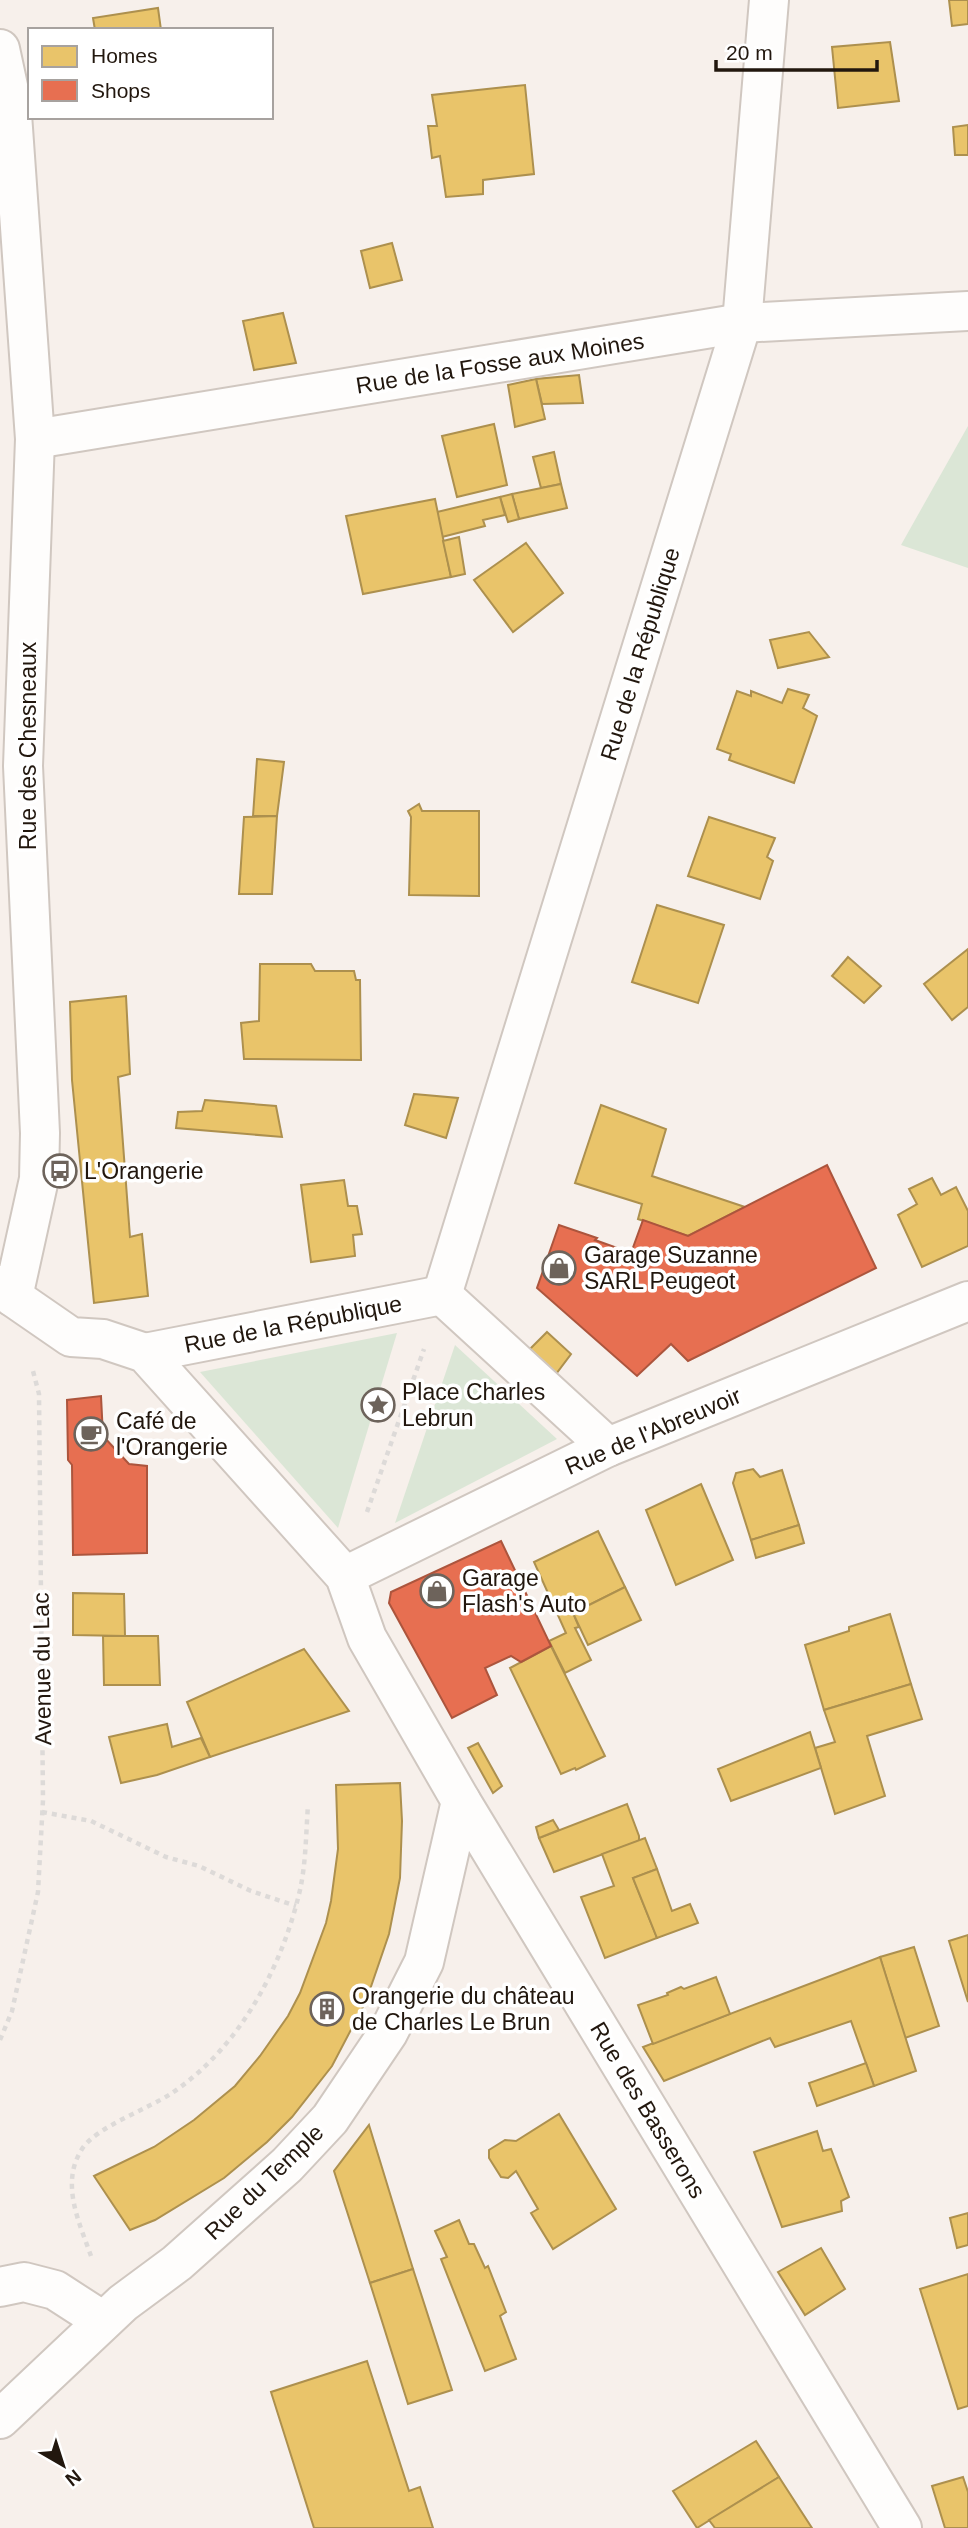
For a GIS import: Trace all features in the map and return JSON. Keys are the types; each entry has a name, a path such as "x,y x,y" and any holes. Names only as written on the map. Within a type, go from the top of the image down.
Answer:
{"street":[{"name":"Rue de la République","path":"145,1353 442,1295 742,323 769,0"},
{"name":"Rue des Chesneaux","path":"0,48 11,100 35,439 23,766 40,1133 39,1179 4,1298 71,1337 103,1339 145,1353"},
{"name":"Rue de la Fosse aux Moines","path":"35,439 742,323 968,311"},
{"path":"442,1295 608,1447"},
{"name":"Rue de l'Abreuvoir","path":"345,1576 608,1447 968,1301"},
{"path":"145,1353 345,1576"},
{"name":"Rue des Basserons","path":"345,1576 367,1638 461,1801 902,2528"},
{"name":"Rue du Temple","path":"1,2415 113,2312 177,2263 287,2165 330,2119 388,2033 424,1962 461,1801"},
{"path":"0,2287 24,2282 55,2290 113,2312"}],"path":[{"name":"Rue de la République","path":"345,1576 442,1295"},
{"name":"Avenue du Lac","path":"0,2040 12,2011 38,1892 42,1812 39,1394 33,1369"},
{"path":"113,2312 76,2214 70,2182 82,2148 112,2124 152,2106 187,2083 223,2049 255,2002 274,1964 296,1906 301,1887 308,1805"},
{"path":"42,1812 92,1821 166,1857 199,1866 251,1891 296,1906"}],"green space":[{"path":"968,426 968,568 901,545"},
{"path":"397,1333 338,1528 200,1372"},
{"path":"455,1345 557,1439 395,1523"}],"building: Homes":[{"path":"949,0 968,0 968,24 952,26"},
{"path":"158,8 161,28 95,28 93,18"},
{"path":"890,42 899,101 838,108 832,47"},
{"path":"525,85 534,174 483,180 483,194 446,197 440,156 432,158 428,126 437,126 432,95"},
{"path":"968,125 968,155 955,155 953,127"},
{"path":"392,243 402,280 370,288 361,251"},
{"path":"283,313 296,363 254,370 243,321"},
{"path":"579,375 583,403 542,404 536,379"},
{"path":"536,379 545,419 515,427 508,385"},
{"path":"494,424 507,485 457,497 442,436"},
{"path":"554,452 561,484 541,488 533,457"},
{"path":"561,484 567,508 519,519 512,494"},
{"path":"512,494 519,519 508,522 500,497"},
{"path":"500,497 505,515 483,520 485,526 442,537 437,512"},
{"path":"435,499 451,577 363,594 346,516"},
{"path":"459,537 465,574 451,577 443,541"},
{"path":"526,543 563,593 513,632 474,580"},
{"path":"809,632 829,657 778,668 770,640"},
{"path":"788,689 809,695 803,708 817,716 794,783 729,760 731,754 717,749 737,691 751,696 751,691 782,703"},
{"path":"257,759 284,762 277,816 253,816"},
{"path":"419,804 422,811 479,811 479,896 409,895 411,817 408,811"},
{"path":"277,816 272,894 239,894 244,817"},
{"path":"709,817 775,838 767,857 773,861 760,899 688,876"},
{"path":"657,905 724,925 698,1003 632,982"},
{"path":"968,949 968,1007 952,1020 924,984"},
{"path":"848,957 881,986 864,1003 832,976"},
{"path":"260,964 311,964 315,971 354,971 356,980 360,980 361,1060 244,1059 241,1023 259,1021"},
{"path":"126,996 130,1074 118,1077 130,1237 142,1234 148,1296 94,1303 72,1080 70,1002"},
{"path":"414,1094 458,1098 446,1138 405,1125"},
{"path":"205,1100 276,1106 282,1137 176,1128 178,1112 202,1111"},
{"path":"601,1105 666,1129 652,1176 745,1207 688,1236 638,1219 642,1204 575,1183"},
{"path":"932,1178 941,1195 956,1187 968,1211 968,1246 922,1267 898,1215 917,1204 909,1189"},
{"path":"344,1180 348,1206 357,1206 362,1234 353,1235 355,1256 311,1262 301,1185"},
{"path":"547,1332 571,1354 553,1378 525,1354"},
{"path":"753,1469 760,1477 782,1470 799,1525 751,1540 733,1483 736,1473"},
{"path":"701,1484 733,1560 676,1585 646,1510"},
{"path":"799,1525 804,1543 756,1558 751,1540"},
{"path":"598,1531 625,1587 573,1613 579,1627 575,1628 591,1660 565,1673 549,1641 566,1633 534,1562"},
{"path":"625,1587 641,1620 588,1645 573,1613"},
{"path":"73,1593 124,1594 125,1636 73,1635"},
{"path":"890,1614 911,1684 824,1710 805,1645"},
{"path":"103,1636 158,1636 160,1685 104,1685"},
{"path":"551,1646 605,1756 561,1774 510,1668"},
{"path":"304,1649 349,1711 210,1757 187,1702"},
{"path":"911,1684 922,1719 867,1736 885,1796 835,1814 815,1748 835,1742 824,1710"},
{"path":"167,1724 172,1747 201,1738 210,1757 157,1775 121,1783 109,1737"},
{"path":"810,1732 821,1768 731,1801 718,1769"},
{"path":"478,1743 502,1786 493,1793 468,1748"},
{"name":"Orangerie du château de Charles Le Brun","path":"400,1783 400,1878 389,1934 366,2001 332,2066 292,2117 224,2178 155,2220 130,2230 94,2176 154,2147 194,2120 235,2086 260,2056 288,2016 300,1993 326,1923 338,1849 336,1785"},
{"path":"627,1804 639,1841 554,1872 539,1838"},
{"path":"553,1820 559,1830 539,1838 536,1827"},
{"path":"645,1838 657,1869 633,1878 657,1938 605,1958 581,1897 614,1886 602,1854"},
{"path":"657,1869 672,1911 690,1904 698,1923 657,1938 633,1878"},
{"path":"968,1935 968,2002 949,1941"},
{"path":"914,1947 939,2026 905,2038 880,1957"},
{"path":"880,1957 916,2071 874,2086 851,2021 775,2047 770,2038 664,2081 643,2047"},
{"path":"716,1977 730,2014 653,2044 638,2005 668,1995 667,1993 681,1987 684,1989"},
{"path":"866,2063 874,2086 817,2106 809,2083"},
{"path":"559,2114 616,2209 553,2249 531,2213 538,2209 516,2171 508,2178 501,2177 489,2158 489,2150 505,2140 516,2141"},
{"path":"369,2125 413,2269 370,2283 334,2171"},
{"path":"817,2131 823,2151 831,2149 849,2197 841,2201 842,2211 782,2227 754,2152"},
{"path":"968,2213 968,2245 957,2248 950,2218"},
{"path":"459,2220 469,2244 474,2244 485,2268 488,2266 506,2312 500,2316 516,2359 485,2371 441,2259 447,2257 435,2231"},
{"path":"821,2248 845,2289 805,2315 778,2272"},
{"path":"413,2269 452,2390 408,2404 370,2283"},
{"path":"968,2274 968,2406 958,2409 920,2289"},
{"path":"367,2361 409,2491 420,2487 433,2528 314,2528 271,2392"},
{"path":"756,2441 779,2477 697,2528 673,2491"},
{"path":"779,2477 812,2528 715,2528 709,2520"},
{"path":"963,2477 968,2492 968,2528 945,2528 932,2486"}],"building: Shops":[{"path":"827,1165 876,1268 688,1361 671,1344 637,1376 537,1288 559,1225 631,1253 643,1220 688,1236"},
{"path":"101,1396 103,1436 129,1464 147,1466 147,1553 73,1555 72,1465 68,1460 67,1400"},
{"path":"501,1541 551,1646 521,1662 511,1656 485,1668 497,1695 452,1718 389,1603 391,1592"}],"place":[{"name":"L'Orangerie","path":"60,1171"},
{"name":"Garage Suzanne SARL Peugeot","path":"559,1268"},
{"name":"Place Charles Lebrun","path":"378,1405"},
{"name":"Café de l'Orangerie","path":"91,1434"},
{"name":"Garage Flash's Auto","path":"437,1591"},
{"name":"Orangerie du château de Charles Le Brun","path":"327,2009"}]}
